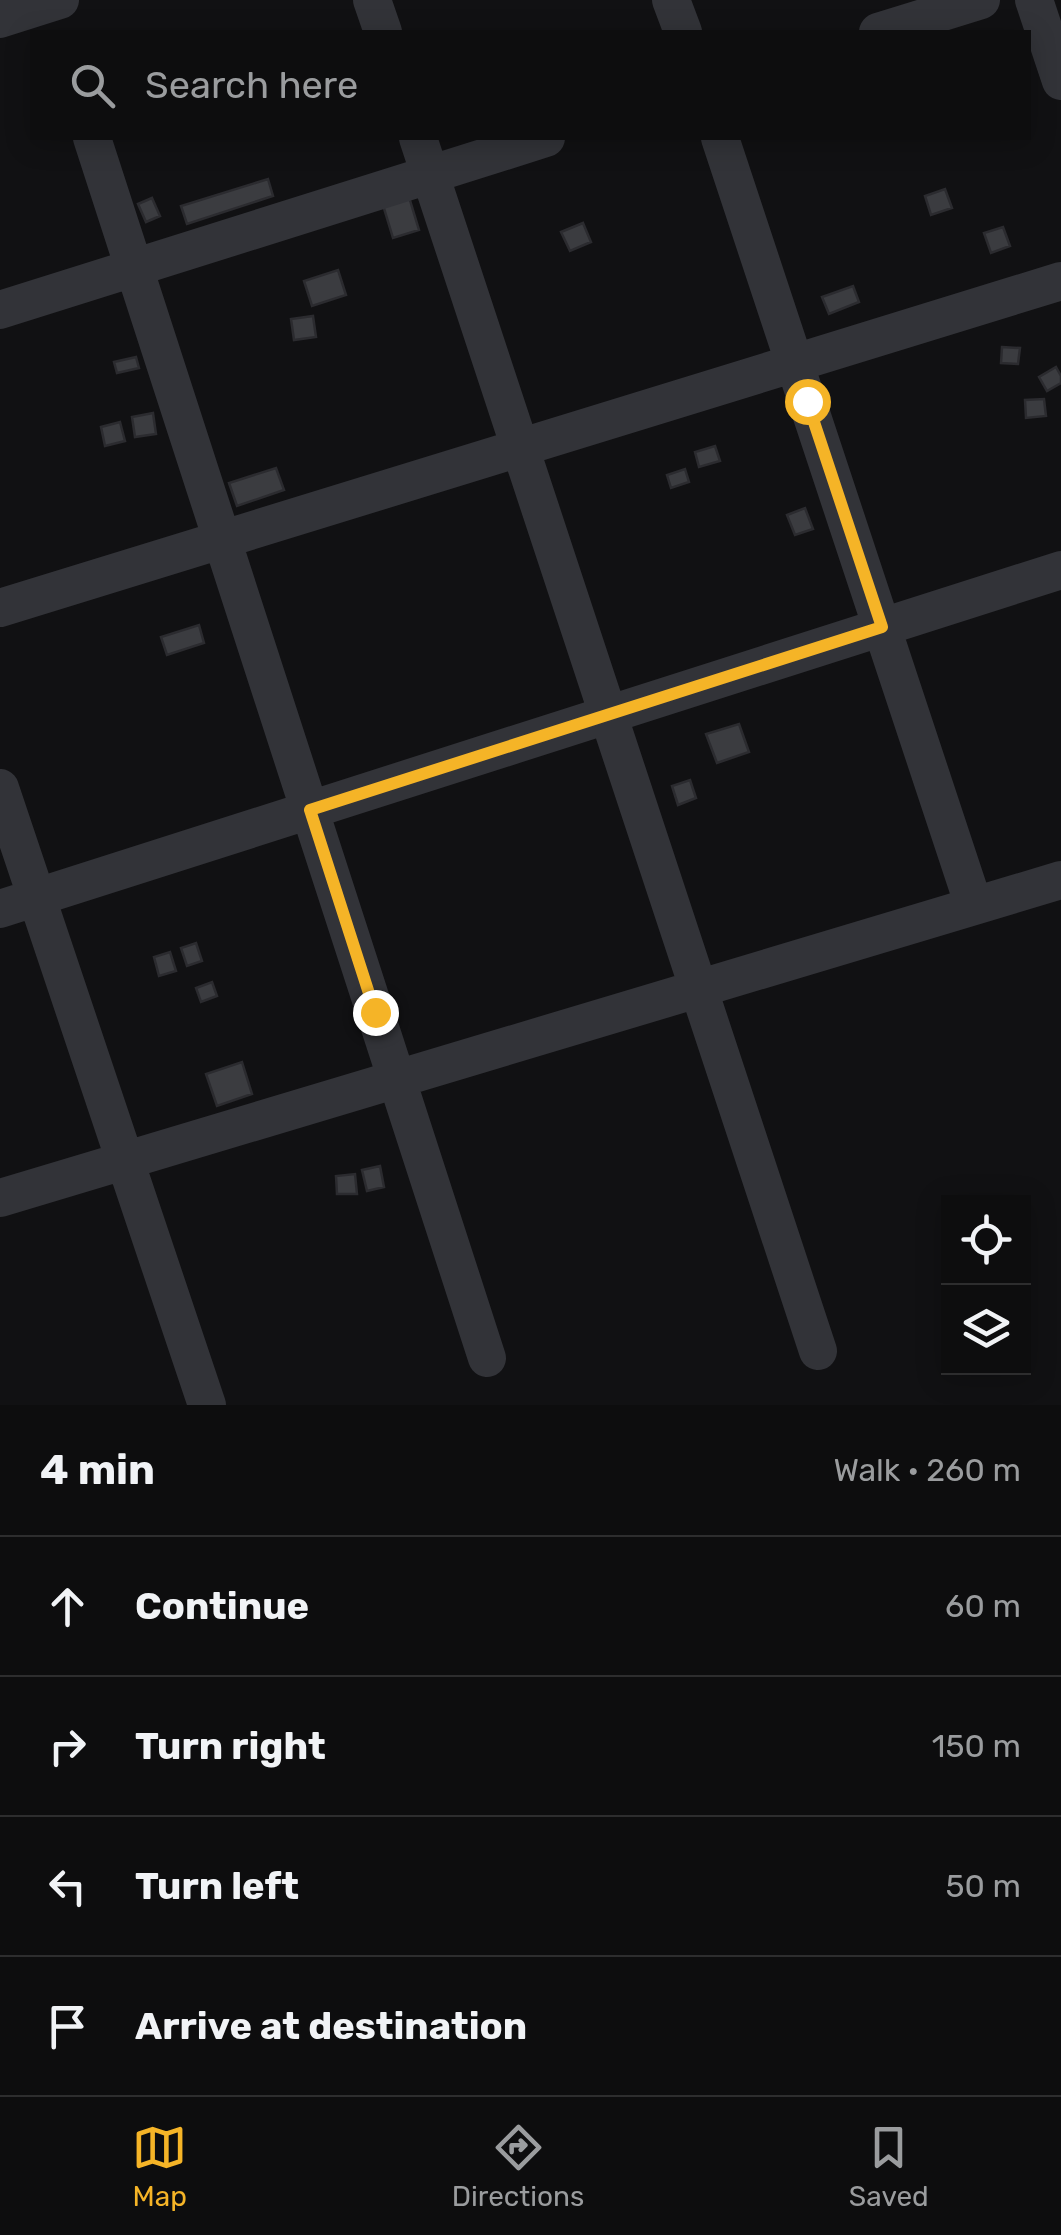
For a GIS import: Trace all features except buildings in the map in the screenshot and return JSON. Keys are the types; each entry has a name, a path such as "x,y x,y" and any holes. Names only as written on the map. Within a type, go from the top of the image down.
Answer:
{"street":[{"path":"372,0 382,30"},
{"path":"670,0 682,30"},
{"path":"884,30 981,0"},
{"path":"1034,0 1061,82"},
{"path":"0,19 54,9"},
{"path":"93,140 487,1358"},
{"path":"419,140 818,1351"},
{"path":"0,310 540,140"},
{"path":"721,140 974,906"},
{"path":"0,608 1061,281"},
{"path":"0,908 1061,570"},
{"path":"0,788 207,1405"},
{"path":"0,1198 1061,880"}],"route":[{"path":"375,1012 310,810 882,627 807,401"}]}
